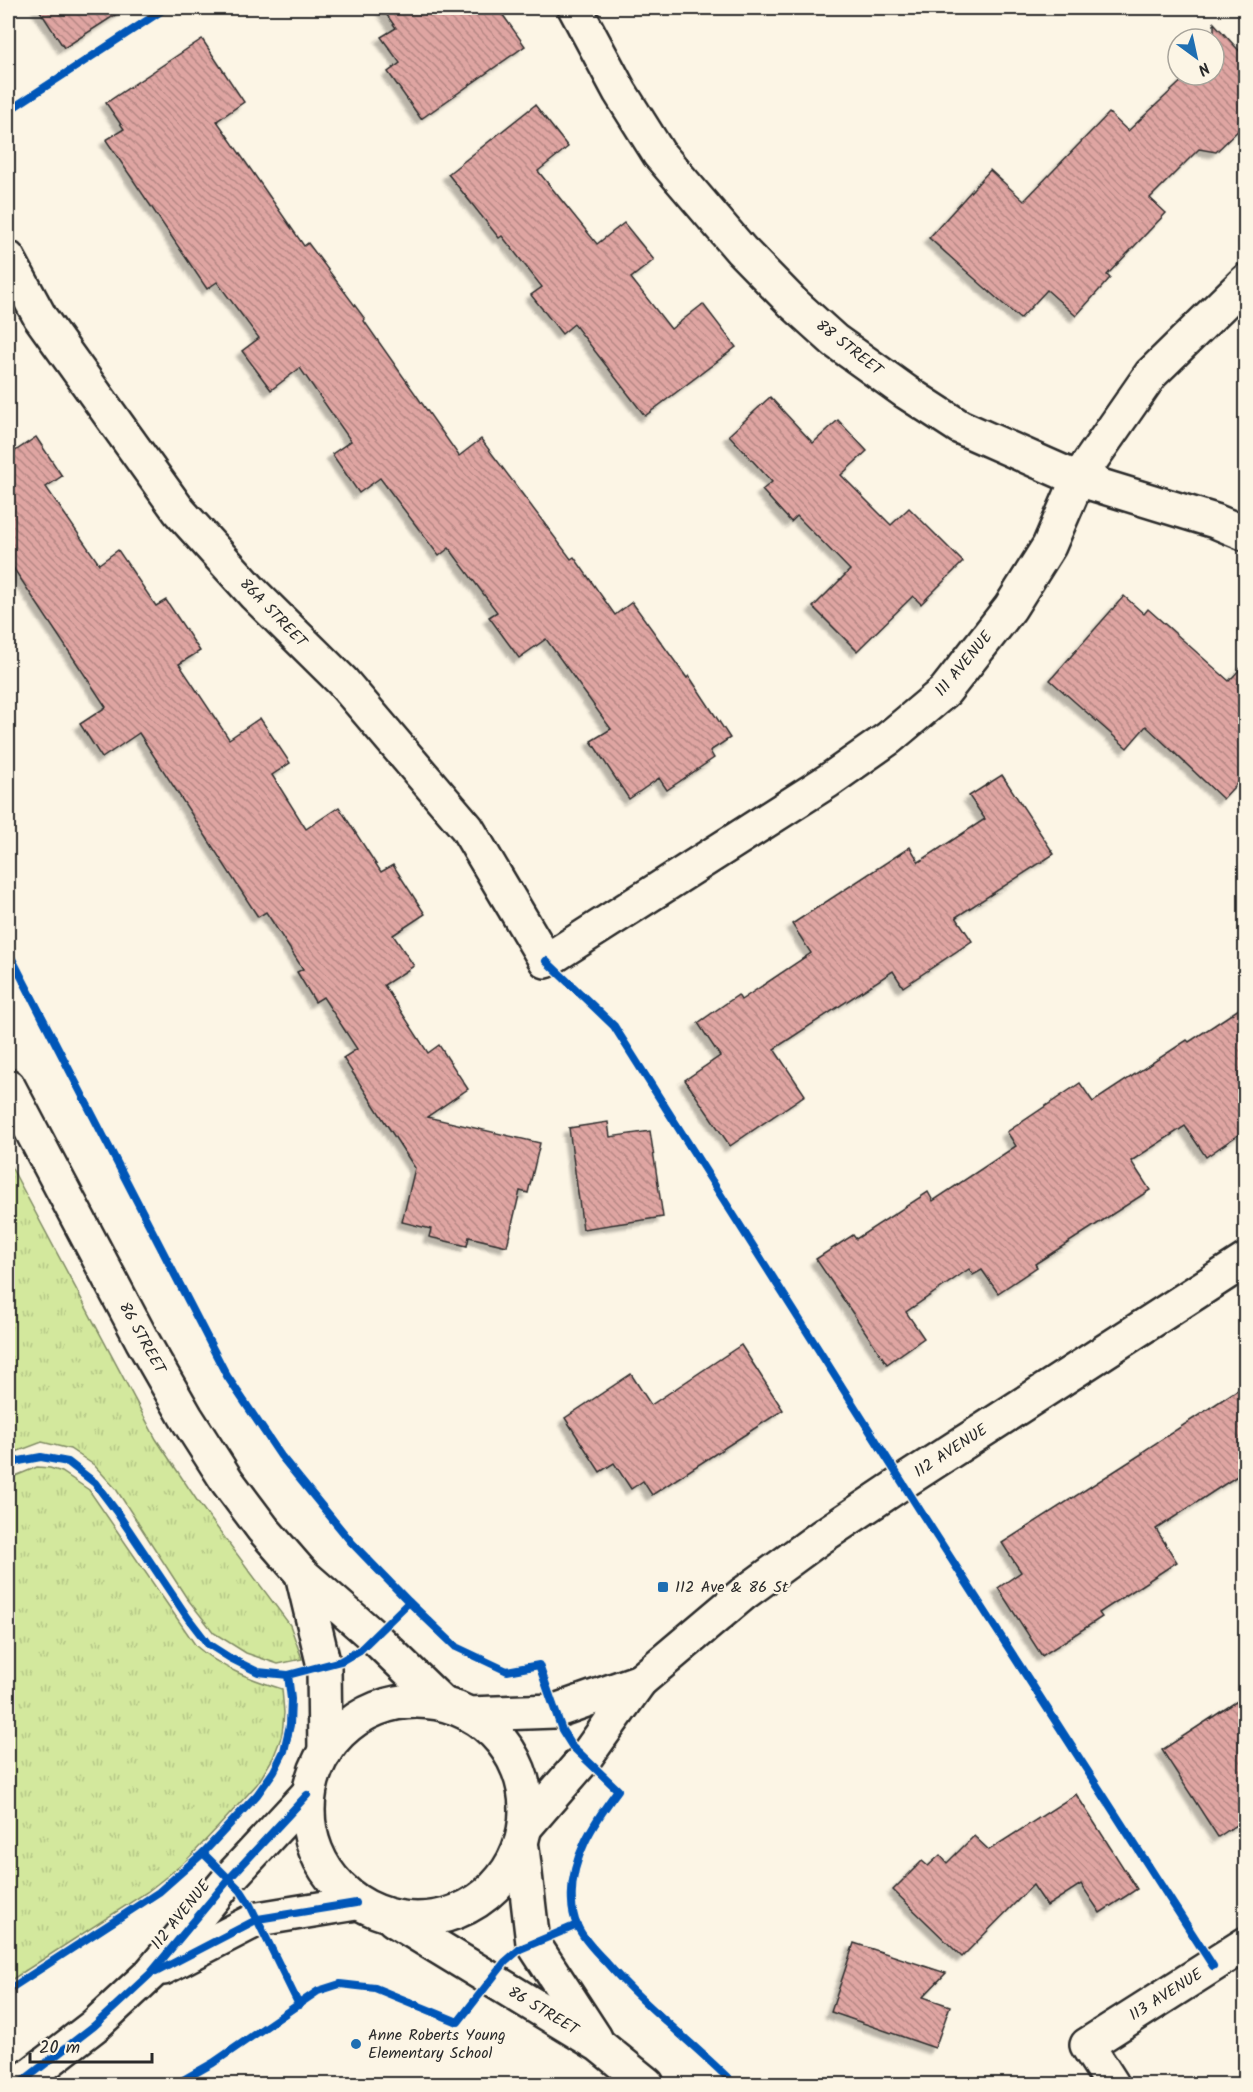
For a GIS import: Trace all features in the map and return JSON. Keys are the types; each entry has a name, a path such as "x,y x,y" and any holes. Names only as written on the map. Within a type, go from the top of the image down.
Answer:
{"street":[{"name":"88 STREET","path":"575,8 620,92 659,154 741,250 793,303 835,341 960,427 1078,479 1215,521 1245,534"},
{"name":"86A STREET","path":"8,258 40,317 179,511 254,594 342,681 467,828 546,961"},
{"name":"111 AVENUE","path":"546,961 828,781 889,738 945,691 1010,608 1049,546 1078,479 1151,374 1245,281"},
{"name":"86 STREET","path":"8,1086 142,1340 186,1417 227,1481 263,1529 302,1574 455,1707 497,1738 514,1762 525,1791 525,1837 533,1943 599,2045"},
{"name":"112 AVENUE","path":"394,1920 437,1918 471,1904 500,1881 525,1837 640,1682 742,1594 820,1537 1245,1260"},
{"name":"86 STREET","path":"302,1574 324,1666 325,1752"},
{"name":"112 AVENUE","path":"325,1752 350,1725 378,1707 408,1697 455,1707 555,1711 640,1682"},
{"path":"325,1752 307,1795 310,1831 320,1860 338,1885 356,1903"},
{"name":"112 AVENUE","path":"19,2085 94,2026 150,1974 229,1879 307,1795"},
{"name":"86 STREET","path":"356,1903 394,1920 599,2045 647,2085"},
{"name":"112 AVENUE","path":"150,1974 258,1919 356,1903"},
{"name":"113 AVENUE","path":"1112,2085 1087,2045 1245,1944"}],"green space":[{"path":"8,1161 156,1439 198,1502 290,1625 302,1659 278,1664 246,1653 214,1633 186,1597 116,1489 94,1465 70,1449 42,1442 8,1455"},
{"path":"37,1467 62,1472 89,1490 196,1646 215,1661 236,1672 282,1689 284,1713 282,1735 273,1758 258,1783 185,1862 147,1892 8,1982 8,1479"}],"building":[{"path":"38,8 126,8 64,48"},
{"path":"382,8 498,8 525,46 421,119 388,72 400,63 381,37 396,28"},
{"path":"1226,36 1245,57 1245,124 1216,152 1199,149 1150,198 1166,213 1107,275 1110,278 1076,316 1047,290 1020,319 929,238 990,170 1024,201 1109,113 1128,131 1175,87 1226,87"},
{"path":"202,39 244,102 217,121 304,246 308,243 365,319 364,321 459,456 481,439 571,559 574,557 615,615 632,602 687,678 689,676 730,738 710,751 714,758 667,790 659,778 629,799 591,741 611,729 546,639 519,658 489,617 497,612 449,548 439,556 380,478 359,493 332,454 351,441 300,368 271,390 242,351 259,338 217,282 207,289 106,140 124,129 106,103"},
{"path":"535,105 568,147 538,171 597,244 624,223 654,260 631,278 671,329 703,304 736,347 645,416 574,324 562,334 531,295 542,287 502,236 499,238 448,174"},
{"path":"770,397 813,443 838,420 867,451 841,475 891,525 909,508 963,562 921,604 913,596 857,651 813,607 850,570 797,516 791,522 762,490 772,482 729,435"},
{"path":"36,437 62,476 46,487 99,564 118,550 156,606 166,600 200,651 179,664 229,739 260,718 290,763 272,775 306,829 339,807 381,872 393,865 425,914 393,935 414,966 384,985 428,1053 439,1045 468,1089 427,1117 540,1143 528,1193 520,1191 507,1246 469,1237 467,1246 429,1237 431,1229 402,1222 415,1168 343,1058 357,1049 323,997 315,1002 297,972 303,969 266,912 258,917 139,733 102,758 80,724 106,707 8,560 8,456"},
{"path":"1124,596 1144,614 1148,609 1229,681 1245,664 1245,775 1223,799 1146,726 1127,748 1050,680"},
{"path":"1002,775 1054,854 956,917 972,941 903,987 893,971 774,1049 805,1095 730,1146 685,1080 720,1056 698,1023 738,995 741,1000 811,953 792,924 910,847 919,862 985,819 969,796"},
{"path":"1245,1005 1245,1130 1206,1157 1185,1126 1131,1161 1150,1190 1035,1264 1037,1267 998,1293 982,1270 973,1275 969,1269 906,1312 924,1338 887,1364 816,1259 853,1235 856,1239 928,1192 933,1201 1016,1146 1007,1132 1080,1083 1093,1102"},
{"path":"608,1122 610,1137 650,1131 663,1217 583,1229 569,1128"},
{"path":"741,1345 783,1410 652,1495 643,1481 631,1489 614,1463 600,1472 565,1418 631,1374 651,1405"},
{"path":"1245,1385 1245,1471 1156,1529 1177,1562 1099,1613 1102,1617 1042,1656 998,1588 1021,1572 1002,1543"},
{"path":"1245,1696 1245,1819 1218,1837 1162,1750"},
{"path":"1076,1794 1137,1889 1100,1913 1081,1884 1047,1906 1033,1885 962,1957 893,1890 922,1861 928,1866 940,1855 947,1863 974,1836 989,1850"},
{"path":"854,1943 946,1973 923,1997 950,2006 935,2048 831,2012"}],"cycle path":[{"path":"8,111 166,8"},
{"path":"8,951 227,1376 281,1456 352,1543 456,1647 507,1671 539,1665 562,1730 572,1746 618,1790 592,1828 579,1857 572,1886 572,1907 577,1925 589,1944 620,1977 734,2084"},
{"path":"546,961 614,1026 921,1512 1213,1966"},
{"path":"8,1466 19,1461 41,1457 68,1462 95,1483 208,1644 258,1672 288,1675"},
{"path":"8,1990 159,1892 203,1853 257,1795 274,1771 284,1751 290,1725 291,1699 288,1675 341,1661 360,1650 409,1602"},
{"path":"19,2084 94,2026 150,1974 229,1879 307,1795"},
{"path":"203,1853 241,1891 250,1905 299,2005"},
{"path":"156,1972 258,1919 356,1903"},
{"path":"176,2084 213,2063 318,1991 340,1984 375,1988 458,2022 505,1962 520,1949 577,1925"}],"place":[{"name":"112 Ave & 86 St","path":"663,1587"},
{"name":"Anne Roberts Young Elementary School","path":"356,2044"}]}
